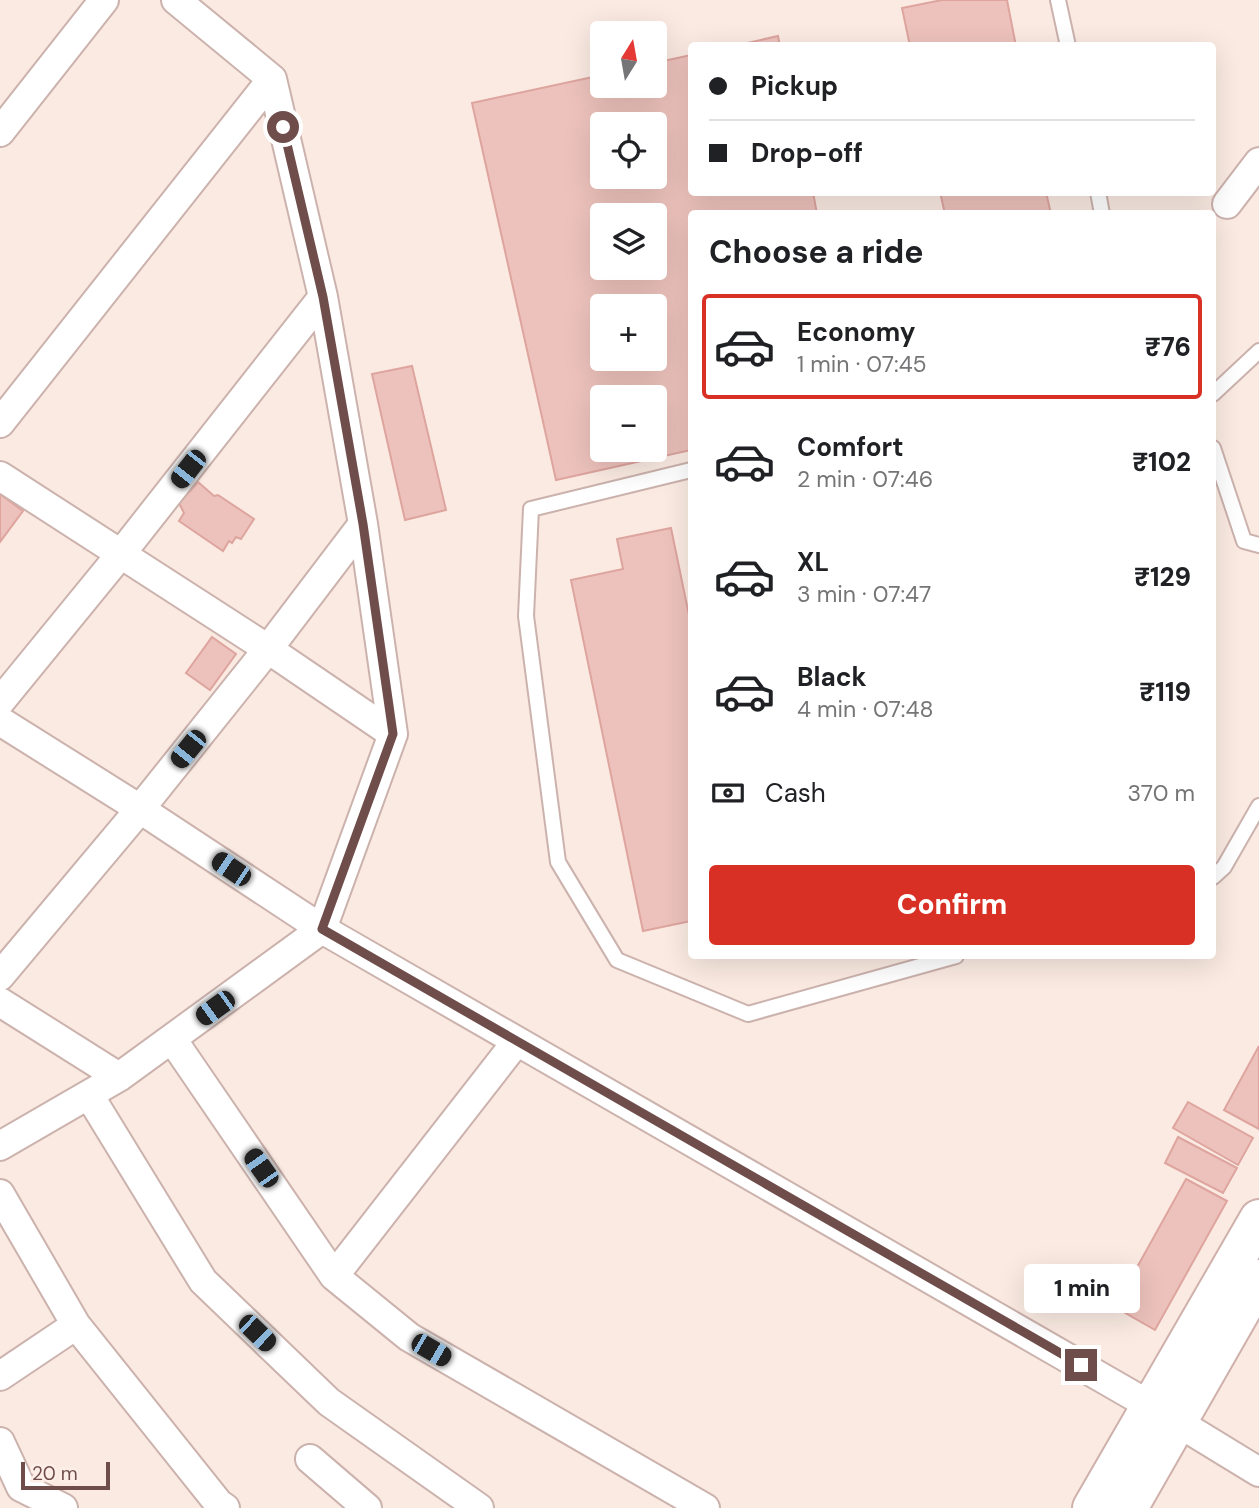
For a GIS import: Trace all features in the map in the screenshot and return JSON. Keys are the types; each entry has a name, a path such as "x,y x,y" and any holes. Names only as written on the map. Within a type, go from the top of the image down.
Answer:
{"street":[{"path":"0,132 104,0"},
{"path":"0,1146 119,1077 322,929 393,734 363,524 323,297 272,79 176,0"},
{"path":"0,423 272,79"},
{"path":"1227,204 1259,162"},
{"path":"0,702 120,555 323,297"},
{"path":"0,477 268,649 393,734"},
{"path":"0,976 268,649 363,524"},
{"path":"0,721 140,808 322,929 1164,1414 1259,1472"},
{"path":"0,1002 119,1077"},
{"path":"172,1039 334,1276 409,1337 705,1508"},
{"path":"334,1276 517,1041"},
{"path":"89,1095 203,1281 329,1402 479,1508"},
{"path":"0,1194 76,1325 225,1508"},
{"path":"1128,1508 1164,1414 1258,1225"},
{"path":"1092,1508 1164,1414 1259,1279"},
{"path":"0,1376 76,1325"},
{"path":"0,1442 21,1487 62,1508"},
{"path":"310,1459 367,1508"}],"lane":[{"path":"1058,0 1067,42"},
{"path":"1216,391 1259,351"},
{"path":"1216,457 1244,541 1259,545"},
{"path":"688,471 531,509 526,616 558,862 617,960 748,1014 945,959"},
{"path":"1216,874 1224,867 1259,806"}],"building":[{"path":"942,0 1007,0 1015,42 909,42 902,8"},
{"path":"778,36 779,42 752,42"},
{"path":"688,56 688,196 814,196 816,210 688,210 688,451 667,455 667,385 590,385 590,462 637,462 556,480 472,103 590,78 590,98 667,98 667,60"},
{"path":"941,196 1047,196 1050,210 944,210"},
{"path":"412,366 446,510 405,520 372,374"},
{"path":"198,482 214,496 218,495 254,519 241,539 236,537 232,543 229,541 223,551 179,521 184,513 179,503"},
{"path":"0,494 23,511 0,542"},
{"path":"671,528 688,610 688,922 643,931 571,580 623,569 617,539"},
{"path":"212,637 236,654 210,690 186,673"},
{"path":"1259,1046 1259,1129 1224,1110"},
{"path":"1188,1102 1253,1138 1238,1165 1173,1128"},
{"path":"1178,1137 1237,1168 1223,1193 1165,1163"},
{"path":"1186,1179 1227,1201 1155,1330 1115,1307"}],"route":[{"path":"283,127 323,297 363,524 393,734 322,929 1081,1365"}]}
